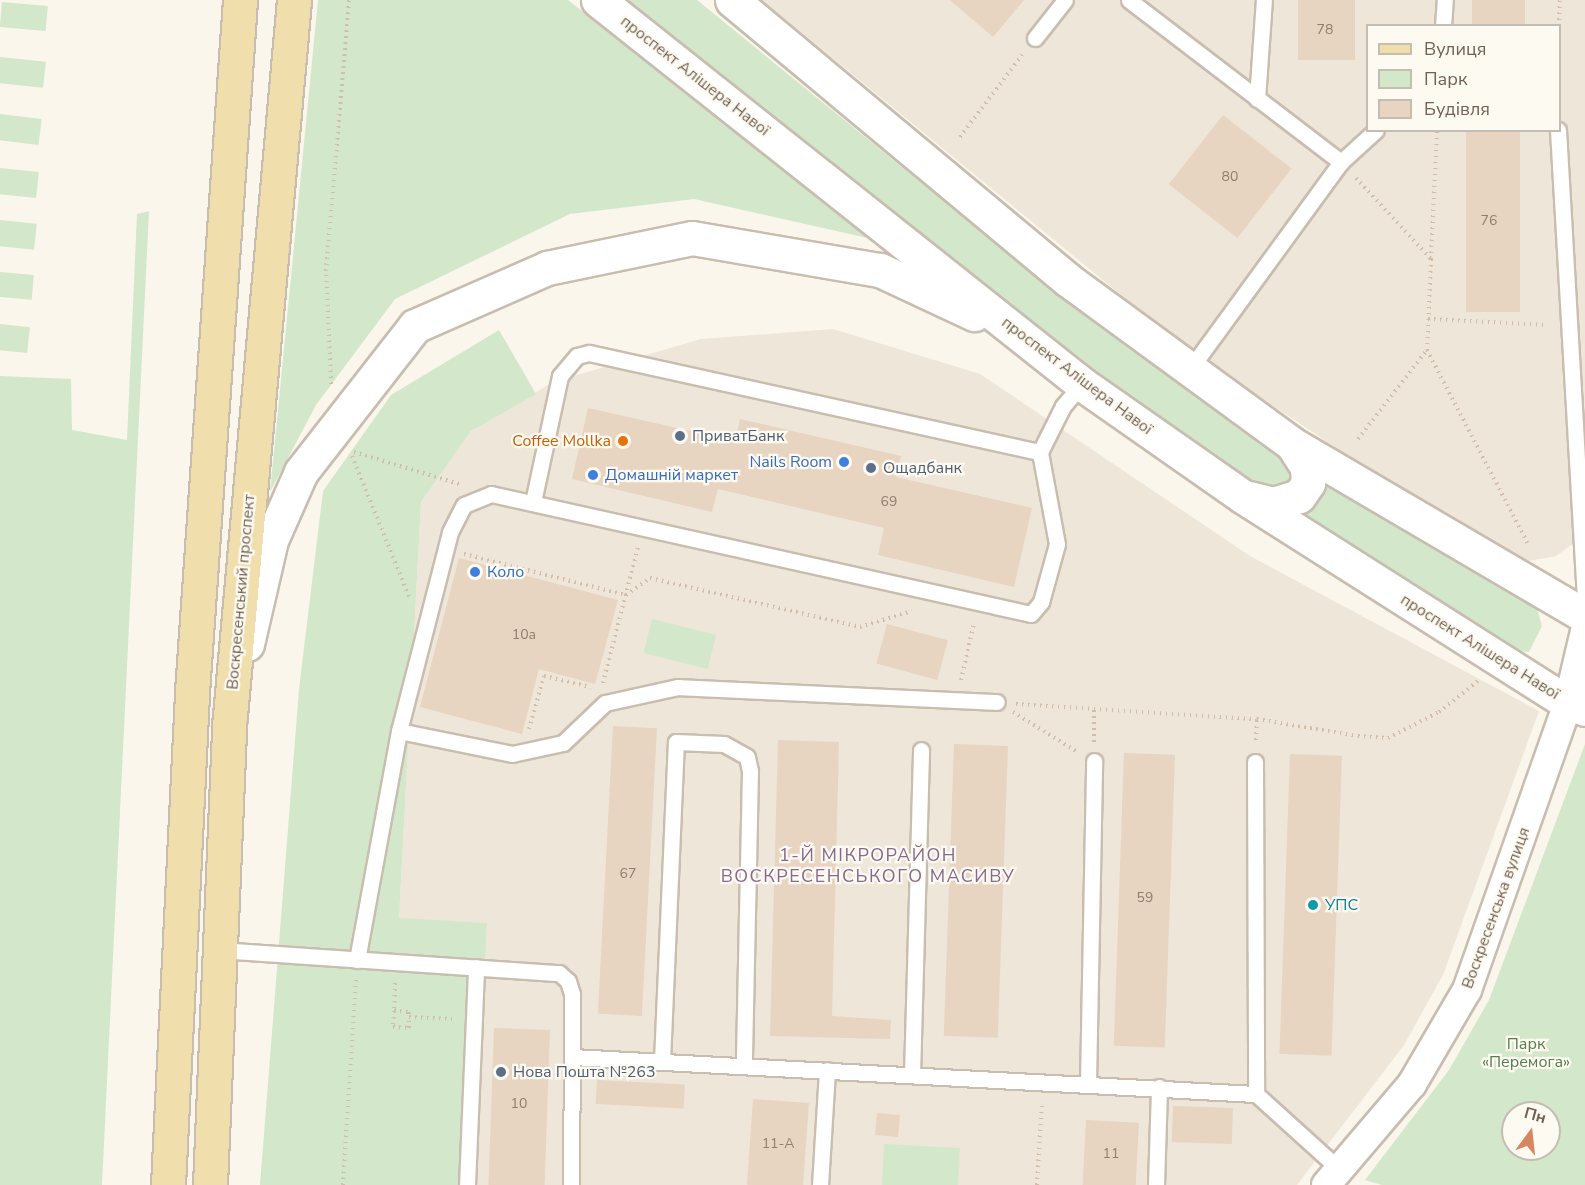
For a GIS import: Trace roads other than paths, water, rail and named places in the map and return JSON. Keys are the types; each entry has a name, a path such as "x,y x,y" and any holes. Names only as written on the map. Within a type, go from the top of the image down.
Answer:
{"main road":[{"path":"168,1185 192,692 240,0"},
{"name":"Воскресенський проспект","path":"210,1185 230,716 294,0"}],"street":[{"name":"проспект Алішера Навої","path":"598,0 1082,384 1242,496 1577,706"},
{"path":"732,0 1068,280 1292,444 1585,616"},
{"path":"230,716 271,540 301,472 334,424 415,326 547,268 692,238 880,270 1022,336"},
{"path":"1242,496 1274,504 1299,496 1308,483 1308,468 1292,444"},
{"name":"Воскресенська вулиця","path":"1332,1177 1412,1084 1467,990 1577,706 1585,631"}],"lane":[{"path":"1035,38 1065,0"},
{"path":"1130,0 1341,162"},
{"path":"1257,99 1264,0"},
{"path":"1443,24 1445,0"},
{"path":"1190,369 1341,162 1374,132"},
{"path":"1558,132 1585,593"},
{"path":"533,502 560,376 577,356 589,353 1040,452"},
{"path":"357,960 399,731 456,517 464,505 491,494 533,502 1024,615 1037,609 1041,602 1057,544 1040,452 1063,406 1082,384"},
{"path":"399,731 512,754 563,743 605,703 678,687 998,702"},
{"path":"663,1061 676,742 724,744 747,757 750,771 744,1066"},
{"path":"912,1074 921,750"},
{"path":"1088,1083 1094,761"},
{"path":"1255,762 1256,1094 1332,1177"},
{"path":"219,950 396,964 546,970 559,973 568,981 572,994 570,1185"},
{"path":"467,1185 476,967"},
{"path":"572,1056 1256,1094"},
{"path":"820,1185 827,1070"},
{"path":"1156,1185 1159,1087"}],"place":[{"name":"ПриватБанк","path":"680,436"},
{"name":"Coffee Mollka","path":"623,441"},
{"name":"Nails Room","path":"844,462"},
{"name":"Ощадбанк","path":"871,468"},
{"name":"Домашній маркет","path":"593,475"},
{"name":"Коло","path":"475,572"},
{"name":"УПС","path":"1313,905"},
{"name":"Нова Пошта №263","path":"501,1072"}],"district":[{"name":"1-Й МІКРОРАЙОН ВОСКРЕСЕНСЬКОГО МАСИВУ","path":"868,866"}],"park label":[{"name":"Парк «Перемога»","path":"1526,1053"}]}
